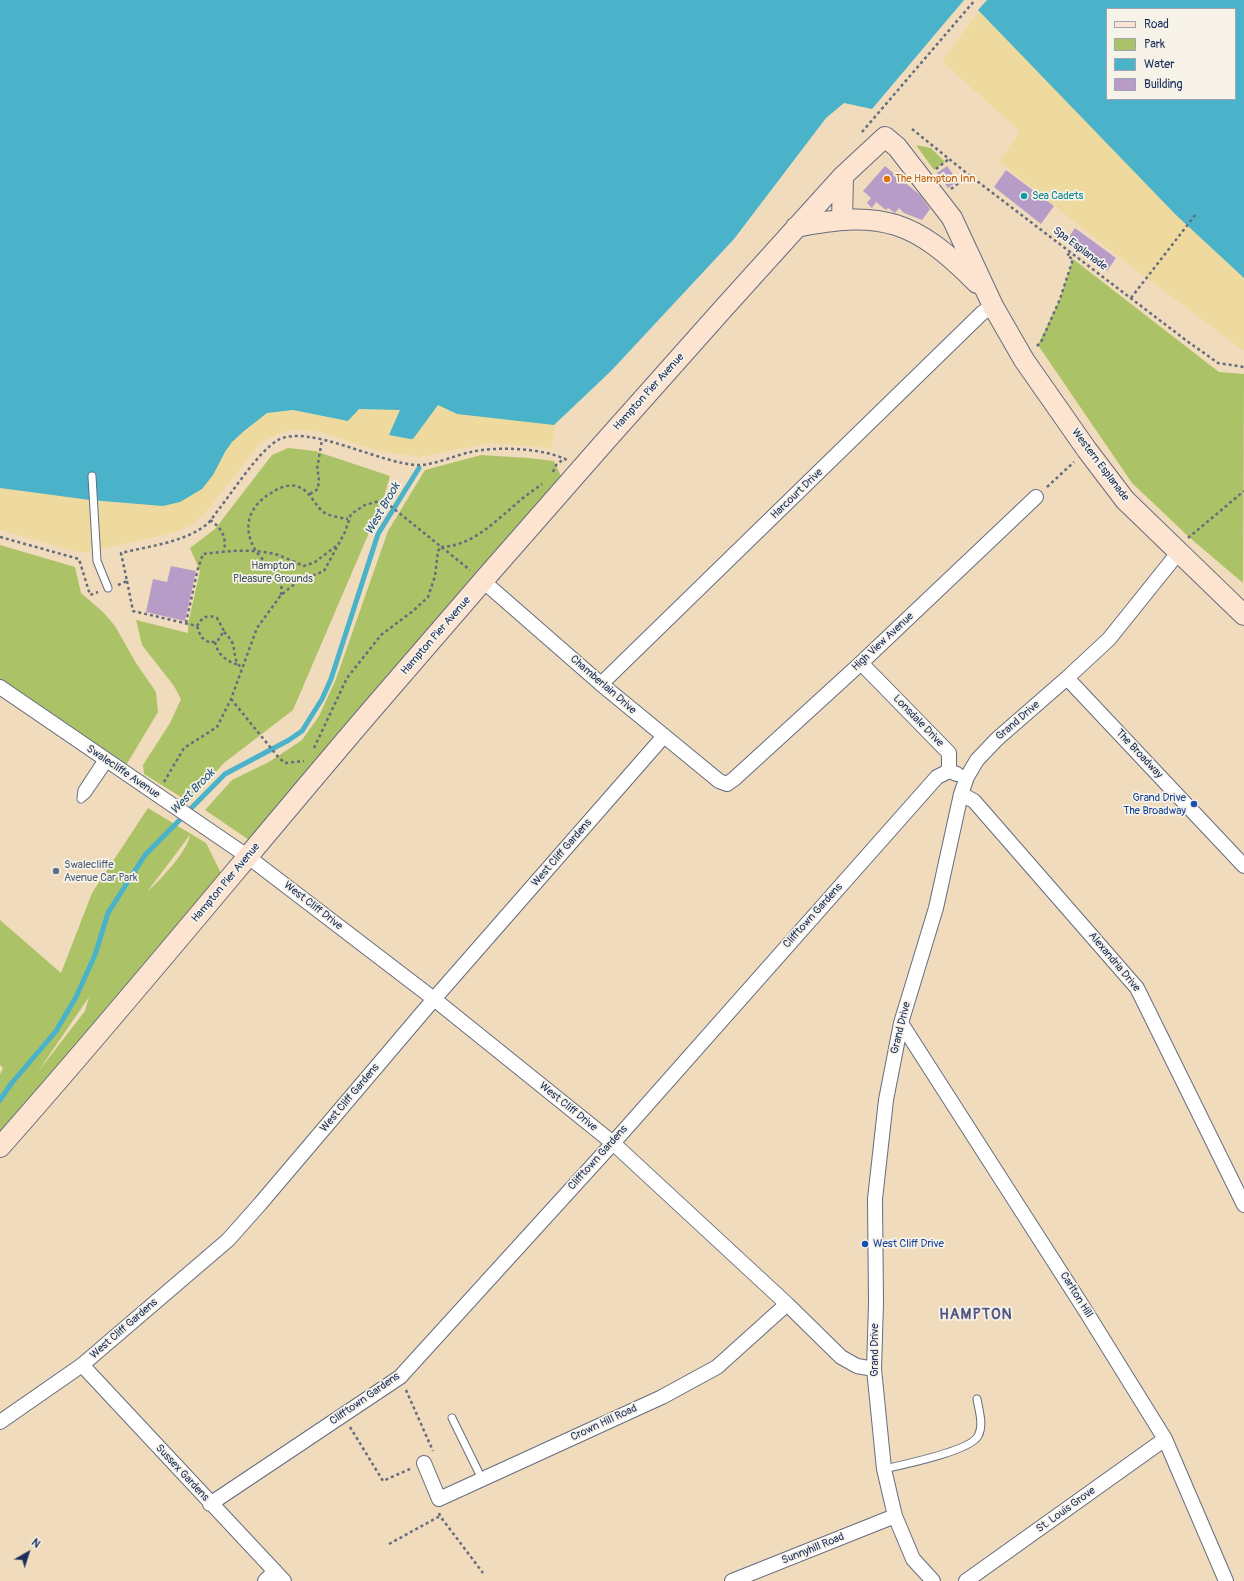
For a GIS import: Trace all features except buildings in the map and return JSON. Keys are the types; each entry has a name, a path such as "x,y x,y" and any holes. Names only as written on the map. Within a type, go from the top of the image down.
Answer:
{"street":[{"name":"Hampton Pier Avenue","path":"0,1147 85,1051 248,856 581,468 796,227 843,176 885,136"},
{"name":"Western Esplanade","path":"885,136 898,147 952,218 989,298 1024,360 1087,450 1125,500 1178,553 1244,615"},
{"path":"842,220 843,176"},
{"path":"929,241 942,234 952,218"},
{"name":"Western Esplanade","path":"796,227 824,221 875,219 898,224 936,245 963,269 989,298"},
{"name":"Harcourt Drive","path":"602,684 977,319 989,298"},
{"name":"High View Avenue","path":"727,784 861,663 1036,497"},
{"name":"Grand Drive","path":"933,1581 913,1559 895,1516 884,1469 874,1369 876,1303 875,1199 886,1100 901,1023 936,908 966,777 977,760 998,739 1109,639 1178,553"},
{"name":"Chamberlain Drive","path":"483,581 602,684 718,781 727,784"},
{"name":"Lonsdale Drive","path":"861,663 949,753 949,771"},
{"name":"The Broadway","path":"1067,678 1244,866"},
{"name":"Swalecliffe Avenue","path":"0,687 248,856"},
{"name":"West Cliff Gardens","path":"0,1422 82,1365 228,1240 434,999 664,736"},
{"path":"949,771 966,777"},
{"name":"Clifftown Gardens","path":"210,1504 400,1376 612,1143 937,777 949,771"},
{"name":"Alexandria Drive","path":"961,794 974,801 1137,988 1244,1205"},
{"name":"West Cliff Drive","path":"248,856 434,999 612,1143 787,1304 841,1357 857,1366 874,1369"},
{"name":"Carlton Hill","path":"901,1023 1081,1303 1165,1439 1226,1581"},
{"name":"Crown Hill Road","path":"439,1499 662,1397 717,1367 787,1304"},
{"name":"Sussex Gardens","path":"82,1365 210,1504 275,1578"},
{"name":"St. Louis Grove","path":"966,1581 1165,1439"},
{"path":"424,1463 439,1499"},
{"name":"Sunnyhill Road","path":"732,1581 895,1516"}],"lane":[{"path":"92,476 97,561 108,588"},
{"path":"106,760 87,794 81,799 82,790 106,760"},
{"path":"884,1469 958,1449 974,1441 978,1436 981,1427 977,1400"},
{"path":"452,1418 482,1479"}],"path":[{"path":"862,132 975,0"},
{"name":"Spa Esplanade","path":"912,129 969,175 1218,363 1244,367"},
{"path":"938,199 969,175"},
{"path":"1131,298 1196,214"},
{"path":"1024,360 1041,342 1060,299 1072,260 1067,256 1070,251"},
{"path":"197,626 133,611 121,553 178,540 207,525 266,450 279,440 293,436 322,439 388,460 419,465 473,451 512,449 548,453 564,458 556,465 550,478"},
{"path":"310,494 318,489 319,477 317,469 322,439"},
{"path":"1036,497 1087,450"},
{"path":"441,546 451,546 472,538 489,528 544,482"},
{"path":"281,595 281,582 256,551 249,531 249,518 253,508 262,498 279,488 296,485 310,494 326,514 348,519"},
{"path":"1178,553 1189,537 1244,491"},
{"path":"156,794 184,748 217,727 231,699 240,666 257,628 281,595 297,582 324,571 346,532 348,519 351,514 365,505 383,500 483,581"},
{"path":"210,520 221,529 224,535 224,552"},
{"path":"0,537 79,559 90,594 127,581"},
{"path":"186,623 198,568 203,554 256,551 278,555 304,566 314,562 339,544"},
{"path":"312,752 347,678 381,635 413,611 428,597 435,576 438,551 441,546"},
{"path":"224,631 222,636 215,642 210,643 201,637 197,626 201,619 206,616 217,618 232,643 240,666"},
{"path":"215,642 220,654 230,662 240,666"},
{"path":"231,699 279,758 285,763 303,762 307,757"},
{"path":"343,1415 383,1481 436,1458 400,1376"},
{"path":"439,1499 440,1516 484,1573"},
{"path":"389,1544 440,1516"}],"green space":[{"path":"916,145 931,148 945,162 934,170"},
{"path":"1073,259 1219,372 1244,374 1243,583 1189,537 1132,483 1038,345 1060,299"},
{"name":"Hampton Pleasure Grounds","path":"288,448 315,451 390,476 383,500 293,710 224,763 189,802 144,774 143,765 170,723 181,699 174,686 142,645 136,620 188,633 188,624 200,571 190,548 215,529 272,455"},
{"path":"481,455 554,461 561,476 252,842 205,810 232,780 269,762 302,740 319,716 336,679 388,531 425,470"},
{"path":"0,545 75,567 81,593 104,613 115,626 136,663 156,692 158,712 122,772 0,687"},
{"path":"148,808 206,843 223,877 0,1140 0,1074 3,1068 0,1065 0,920 61,973 92,893","holes":["190,835 188,842 179,857 147,892","89,997 85,1011 37,1073"]}],"sand":[{"path":"987,0 1244,215 1244,351 1115,254 999,161 1020,132 942,61"},
{"path":"565,384 551,448 491,443 420,457 383,452 316,431 288,430 261,442 206,512 191,526 168,534 82,553 0,530 0,450 212,389"}],"water":[{"path":"0,0 964,0 872,109 844,103 826,118 734,239 611,371 554,425 457,414 438,405 413,439 410,439 389,435 400,410 359,409 348,421 293,410 267,413 232,442 213,475 202,489 180,502 163,506 90,500 0,488"},
{"path":"987,0 1244,0 1244,278 1176,215 978,10"}],"waterway":[{"name":"West Brook","path":"0,1100 11,1084 56,1031 76,997 95,955 108,913 145,855 225,774 289,740 302,731 322,699 331,679 378,534 419,468"}],"place":[{"name":"The Hampton Inn","path":"887,179"},
{"name":"Sea Cadets","path":"1024,196"},
{"name":"Grand Drive The Broadway","path":"1194,804"},
{"name":"Swalecliffe Avenue Car Park","path":"56,871"},
{"name":"West Cliff Drive","path":"865,1244"}],"district":[{"name":"HAMPTON","path":"976,1315"}]}
